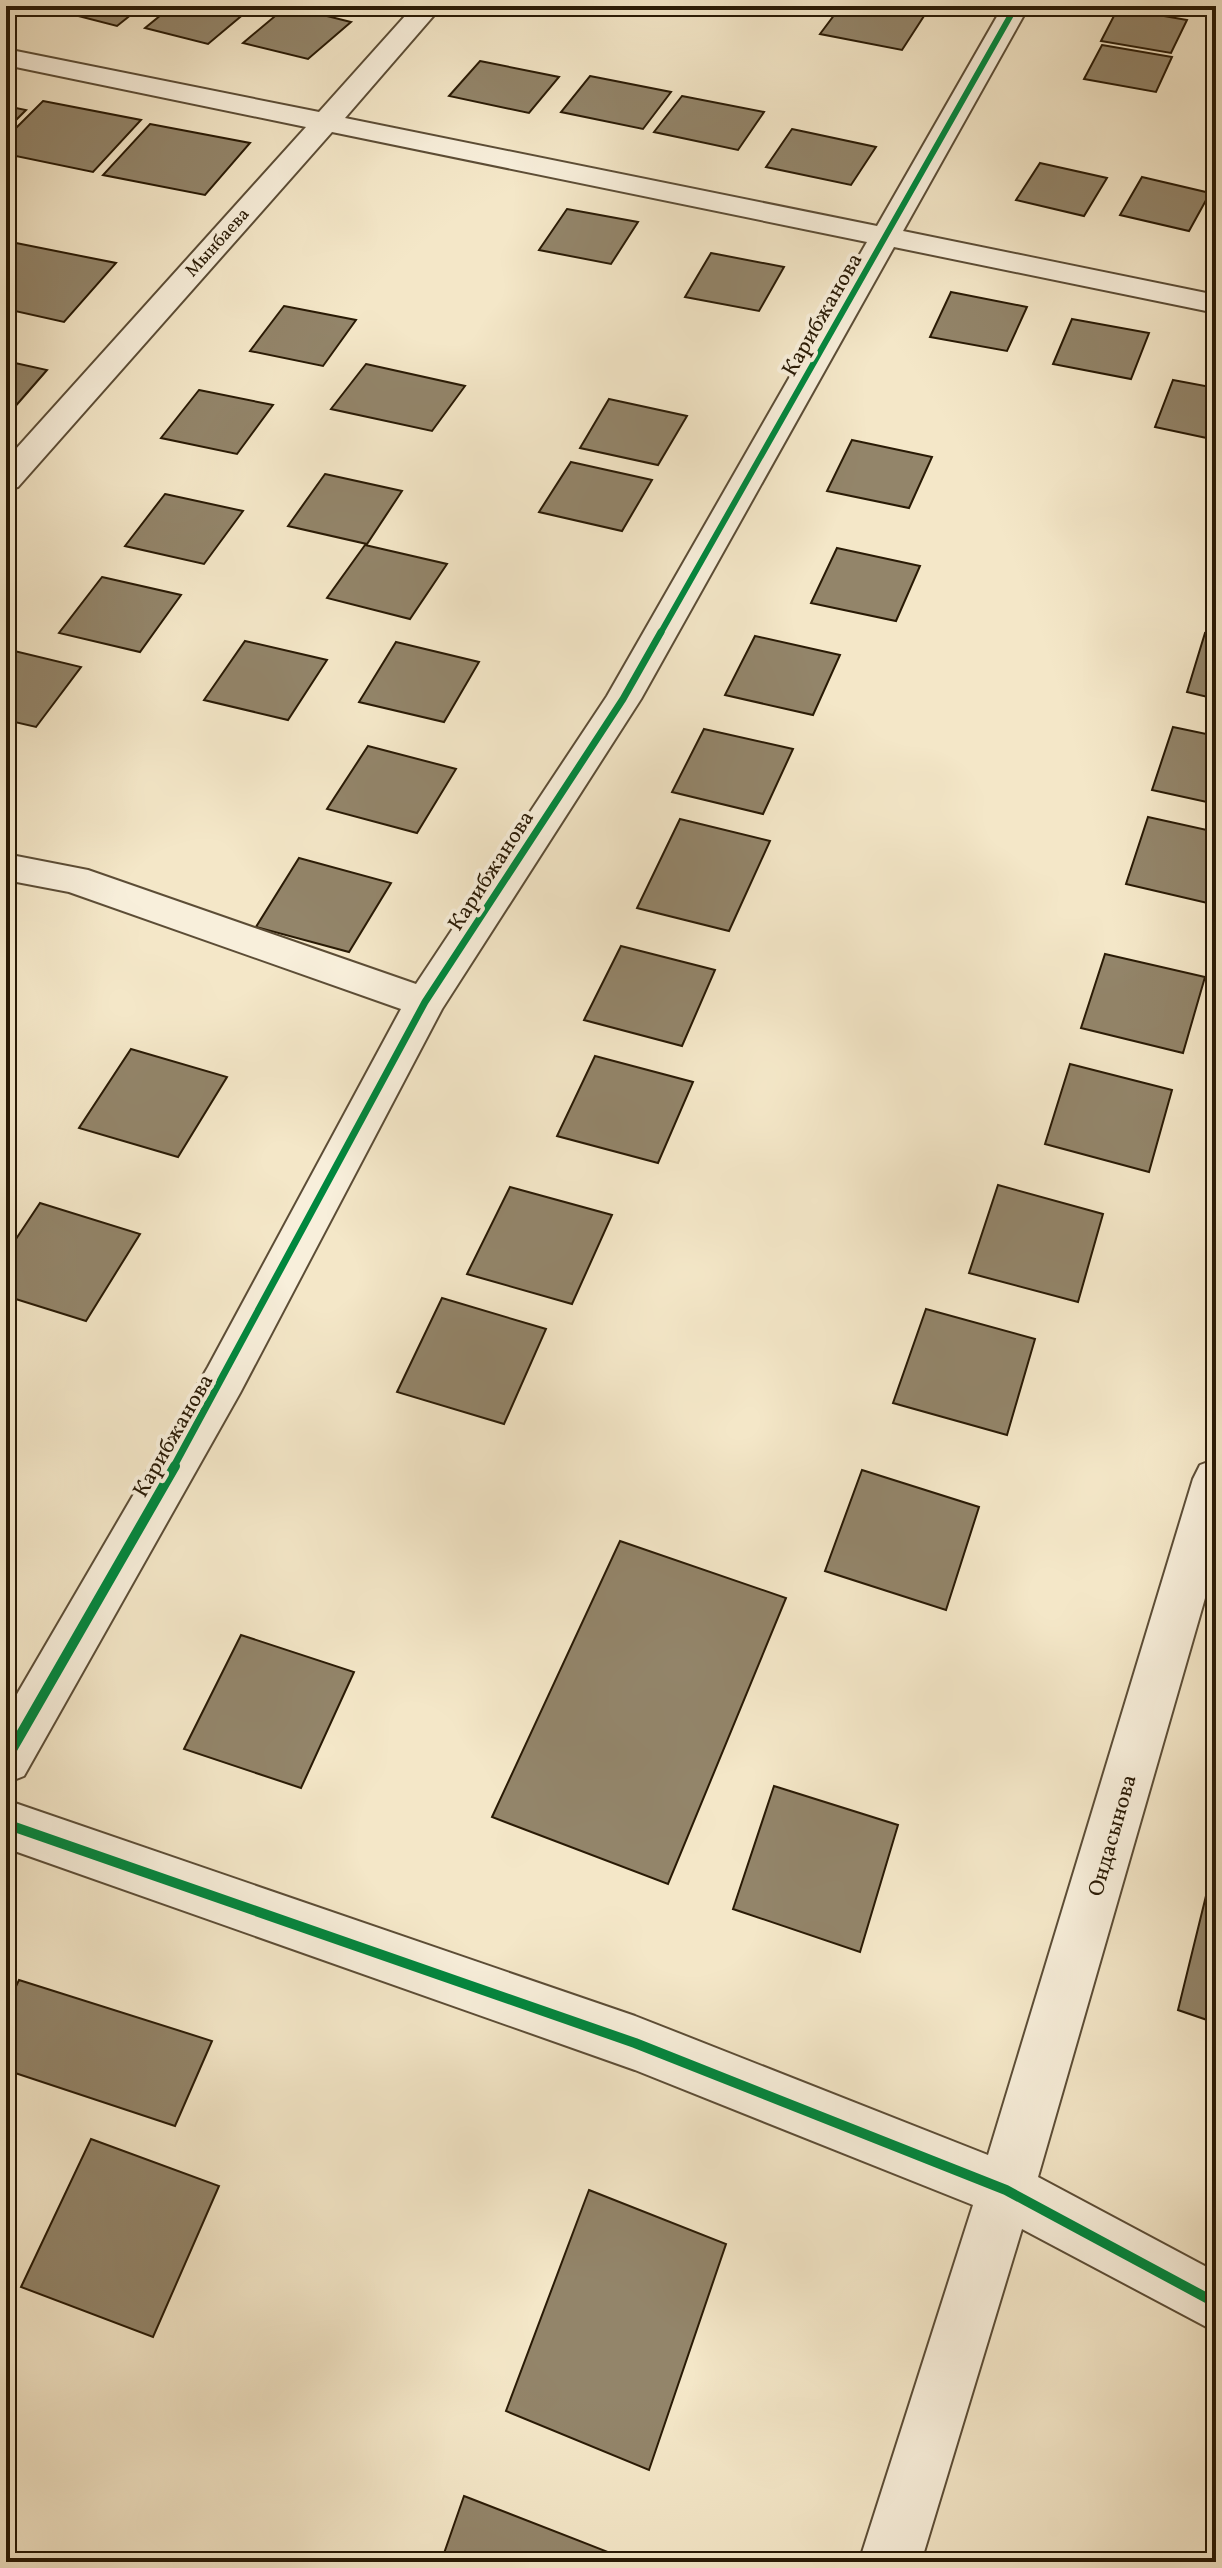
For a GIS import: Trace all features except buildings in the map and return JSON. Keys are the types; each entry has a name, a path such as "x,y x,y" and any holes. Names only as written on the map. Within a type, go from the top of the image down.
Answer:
{"street":[{"name":"Мынбаева","path":"6,480 429,6"},
{"name":"Карибжанова","path":"6,1760 224,1380 425,1002 623,699 1016,6"},
{"path":"6,57 1216,304"},
{"path":"6,867 74,880 425,1002"},
{"name":"Ондасынова","path":"890,2562 1006,2190 1216,1479"},
{"path":"6,1824 635,2043 1006,2190 1216,2303"}],"cycle path":[{"path":"6,1760 224,1380 425,1002 623,699 1016,6"},
{"path":"6,1824 635,2043 1006,2190 1216,2303"}]}
